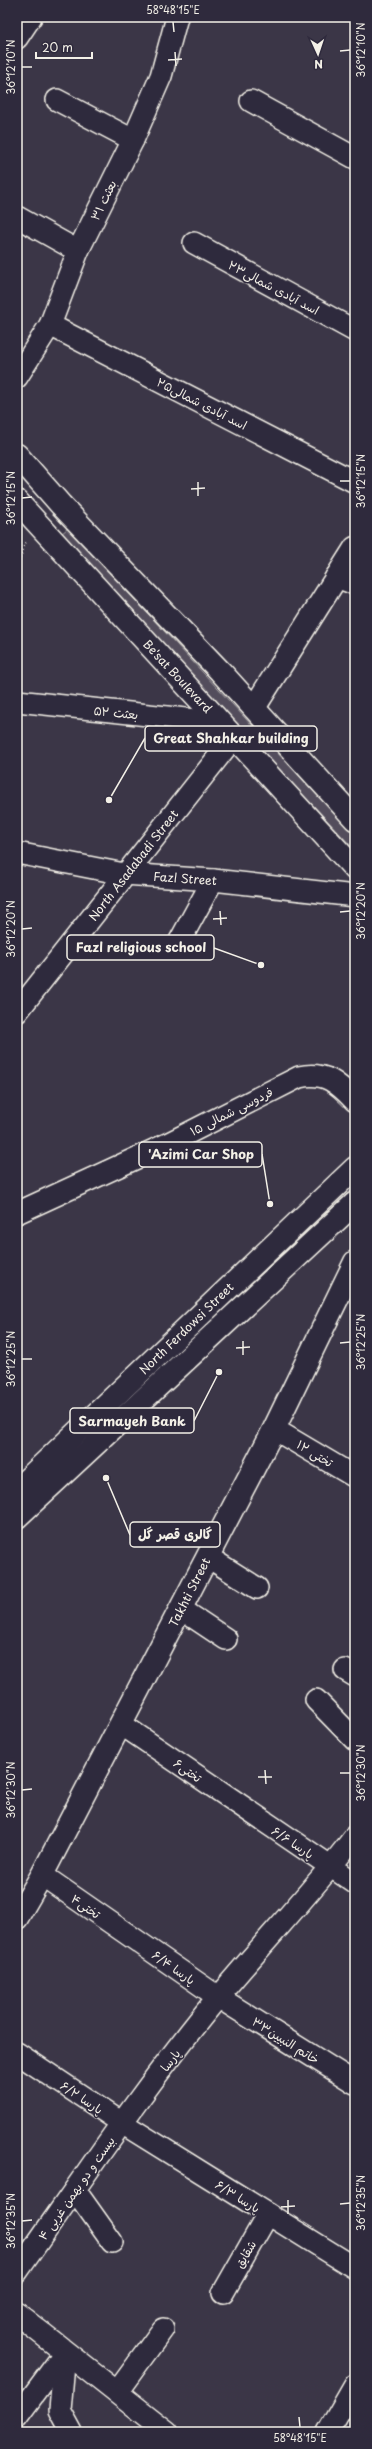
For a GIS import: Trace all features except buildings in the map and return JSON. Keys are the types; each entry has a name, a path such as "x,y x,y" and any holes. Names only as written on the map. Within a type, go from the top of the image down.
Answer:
{"main road":[{"path":"17,455 60,505 254,708 355,819"},
{"name":"Be'sat Boulevard","path":"17,501 38,527 215,716 355,869"},
{"path":"38,527 60,505"},
{"path":"254,708 346,580 355,548"},
{"name":"North Ferdowsi Street","path":"17,1489 355,1168"},
{"name":"North Ferdowsi Street","path":"17,1517 355,1202"},
{"name":"Takhti Street","path":"17,1918 42,1875 274,1429 355,1262"},
{"path":"17,2314 167,2432"}],"street":[{"path":"17,38 31,17"},
{"name":"بعثت ۳۱","path":"17,377 50,325 78,251 133,140 161,76 177,17"},
{"path":"57,100 133,140"},
{"path":"251,101 355,158"},
{"path":"17,217 78,251"},
{"name":"اسد آبادی شمالی۲۳","path":"194,243 355,331"},
{"name":"اسد آبادی شمالی۲۵","path":"50,325 355,482"},
{"name":"بعثت ۵۲","path":"17,701 195,720 215,716"},
{"name":"North Asadabadi Street","path":"17,1012 124,874 234,737"},
{"name":"Fazl Street","path":"17,853 124,874 213,880 355,896"},
{"path":"177,946 213,880"},
{"name":"فردوسی شمالی ۱۵","path":"17,1213 167,1144 299,1077 315,1075 328,1077 355,1101"},
{"name":"تختی ۱۲","path":"274,1429 355,1477"},
{"path":"208,1557 257,1588"},
{"path":"181,1609 226,1639"},
{"path":"316,1700 355,1740"},
{"name":"تختی۶","path":"121,1724 255,1816"},
{"name":"پارسا ۶/۶","path":"255,1816 355,1883"},
{"name":"پارسا","path":"122,2123 218,1998 331,1868 355,1836"},
{"name":"تختی۴","path":"42,1875 130,1936"},
{"name":"پارسا ۶/۴","path":"130,1936 218,1998"},
{"name":"خاتم النبیین۳۳","path":"218,1998 355,2083"},
{"name":"پارسا ۶/۲","path":"17,2053 122,2123"},
{"name":"بیست و دو بهمن غربی ۴","path":"17,2272 122,2123"},
{"name":"پارسا ۶/۳","path":"122,2123 355,2268"},
{"path":"75,2190 112,2242"},
{"name":"شقایق","path":"223,2293 268,2214"},
{"path":"117,2392 163,2329"},
{"path":"17,2417 65,2353"},
{"path":"65,2353 60,2410 72,2432"},
{"path":"328,2432 355,2385"}],"path":[{"path":"17,566 23,544 38,527"}],"shaded area":[{"path":"68,528 355,836 355,850 60,535"}],"place":[{"name":"Great Shahkar building","path":"109,800"},
{"name":"Fazl religious school","path":"261,965"},
{"name":"'Azimi Car Shop","path":"270,1204"},
{"name":"Sarmayeh Bank","path":"219,1372"},
{"name":"گالری قصر گل","path":"106,1478"}]}
